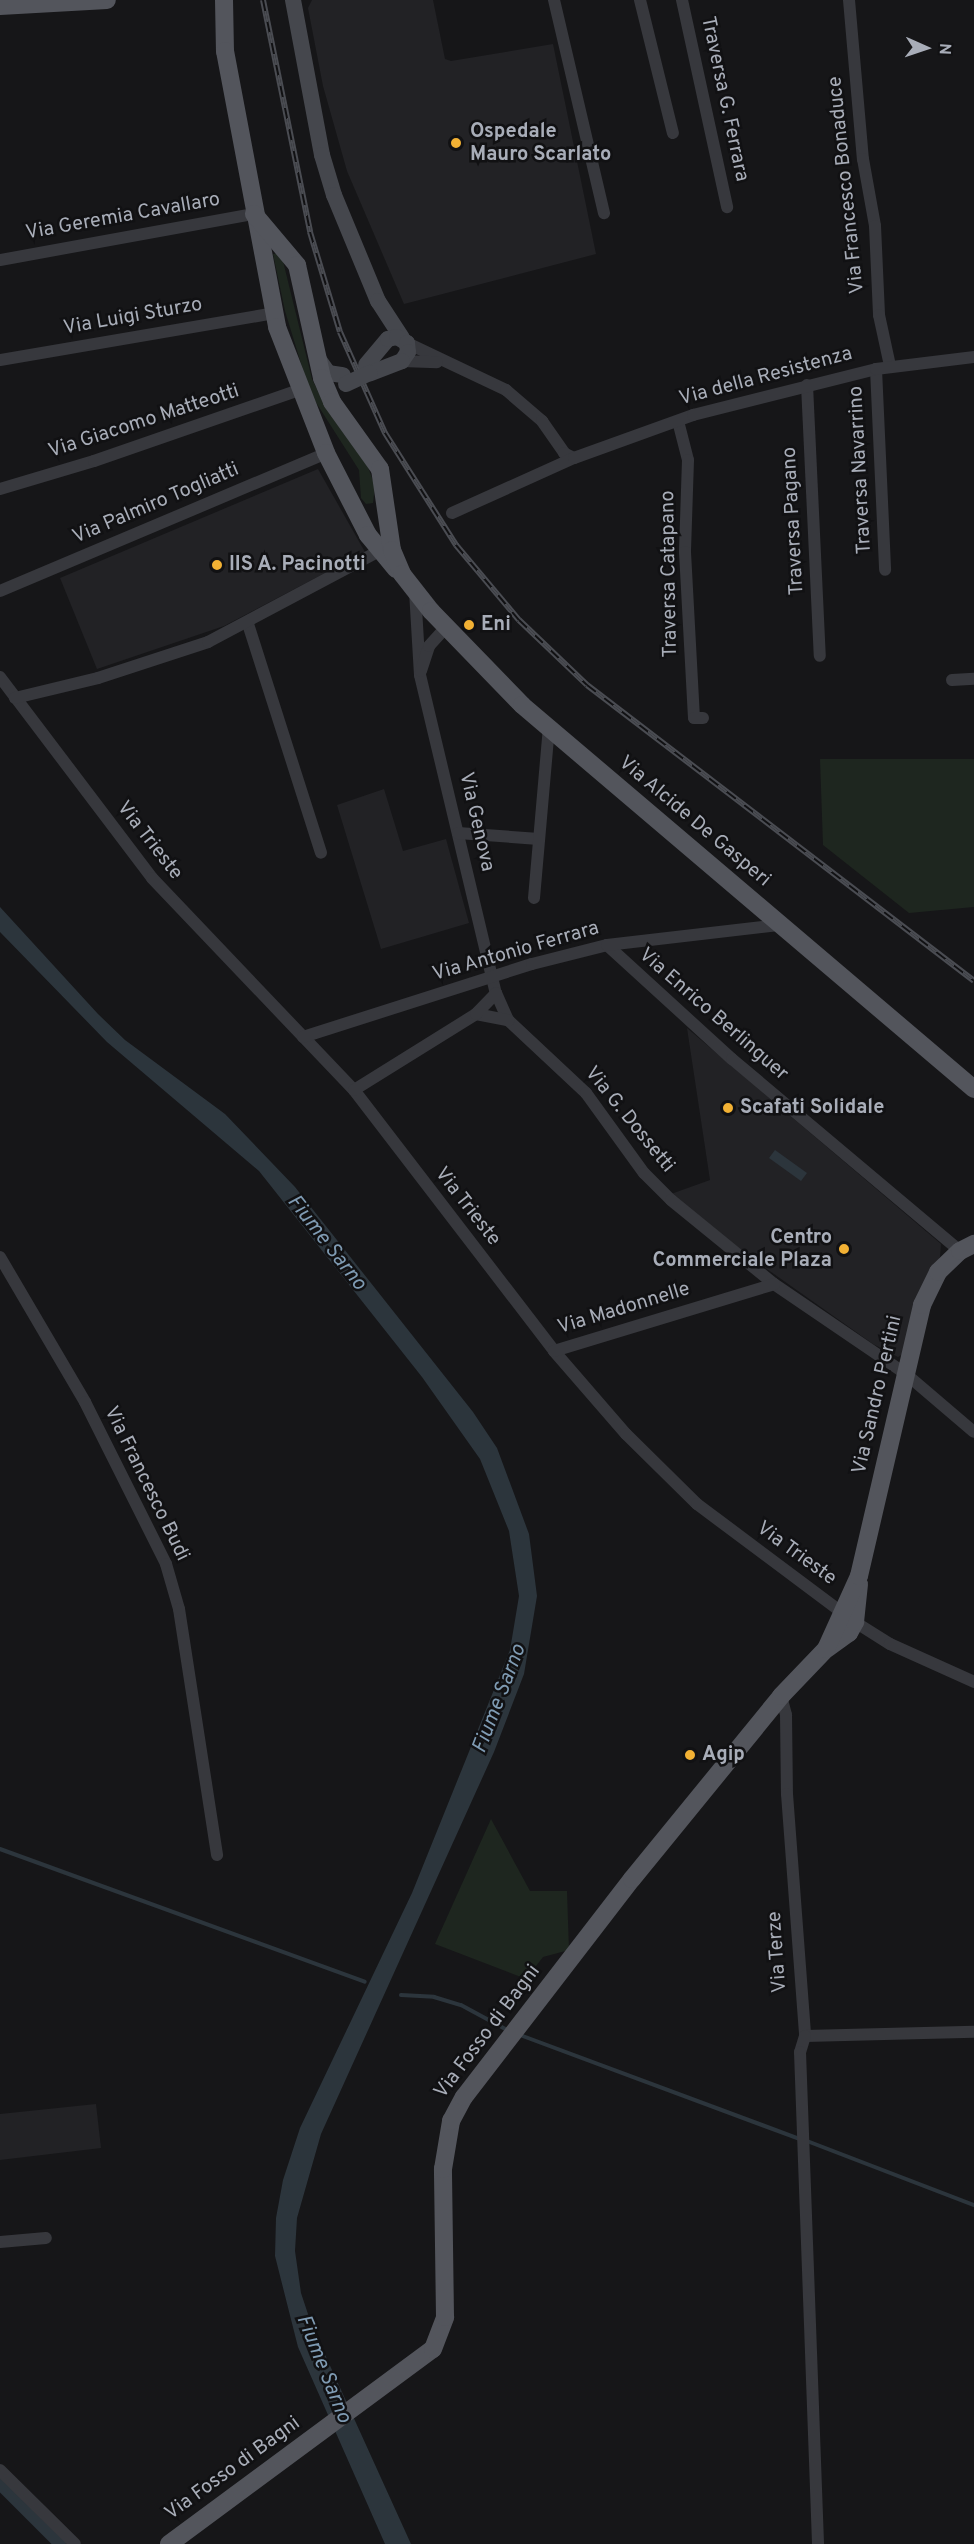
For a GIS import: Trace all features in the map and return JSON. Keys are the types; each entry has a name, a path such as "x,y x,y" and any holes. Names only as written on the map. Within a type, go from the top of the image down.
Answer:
{"main road":[{"path":"0,6 107,0"},
{"name":"Via Alcide De Gasperi","path":"215,0 215,21 225,51 262,261 274,313 299,390 326,453 379,551 402,574 445,628 549,728 974,1089"},
{"name":"Via Alcide De Gasperi","path":"224,0 225,51"},
{"name":"Via Alcide De Gasperi","path":"254,214 290,252 302,279 315,355 332,402 380,469 386,495 390,539 402,574"},
{"path":"262,261 271,246 290,252"},
{"path":"351,502 365,513 374,514 381,510 386,495"},
{"name":"Via Sandro Pertini","path":"849,1617 925,1296 938,1272 967,1248"},
{"name":"Via Fosso di Bagni","path":"169,2544 408,2370 433,2349 443,2329 443,2169 449,2128 464,2097 781,1696 826,1649 849,1617"}],"street":[{"path":"292,0 327,174 378,301 404,340 408,352 402,361"},
{"path":"554,0 604,213"},
{"path":"640,0 674,133"},
{"name":"Traversa G. Ferrara","path":"682,0 727,207"},
{"name":"Via Francesco Bonaduce","path":"849,0 863,159 875,226 879,315 890,366"},
{"name":"Via Geremia Cavallaro","path":"0,260 254,214"},
{"path":"378,301 381,347"},
{"name":"Via Luigi Sturzo","path":"0,360 274,313"},
{"path":"368,369 388,339 404,340 444,363 494,383 520,400 542,421 564,453 574,458"},
{"path":"315,355 328,373 344,380 368,369 402,361 444,363"},
{"name":"Via della Resistenza","path":"452,513 574,458 678,421 807,384 876,369 974,357"},
{"name":"Traversa Navarrino","path":"876,369 885,570"},
{"path":"344,380 339,398 346,420"},
{"name":"Traversa Pagano","path":"807,384 820,656"},
{"name":"Via Giacomo Matteotti","path":"0,489 94,461 299,390"},
{"name":"Traversa Catapano","path":"678,421 688,460 685,552 694,718 703,718"},
{"name":"Via Palmiro Togliatti","path":"0,591 326,453"},
{"path":"15,698 98,678 197,646 248,624 379,551"},
{"name":"Via Genova","path":"415,591 420,675 493,977"},
{"path":"248,624 321,853"},
{"path":"420,675 429,646 445,628"},
{"name":"Via Trieste","path":"0,677 152,878 354,1090 554,1351 626,1434 697,1504 849,1617 890,1644 974,1682"},
{"path":"952,680 974,679"},
{"path":"534,898 549,728"},
{"path":"458,833 539,839"},
{"name":"Via Antonio Ferrara","path":"303,1037 493,977 607,945 781,925"},
{"name":"Via Enrico Berlinguer","path":"607,945 732,1059 967,1248"},
{"name":"Via G. Dossetti","path":"493,977 496,993 508,1020 586,1093 656,1186 774,1284 906,1374 974,1432"},
{"path":"354,1090 476,1014 496,993"},
{"path":"476,1014 508,1020"},
{"name":"Via Francesco Budi","path":"0,1257 85,1402 166,1564 179,1609 217,1855"},
{"name":"Via Madonnelle","path":"554,1351 774,1284"},
{"name":"Via Terze","path":"781,1696 786,1715 787,1794 806,2036 800,2052 818,2544"},
{"path":"806,2036 974,2032"},
{"path":"0,2242 46,2238"},
{"path":"0,2470 75,2544"}],"shaded area":[{"name":"Ospedale Mauro Scarlato","path":"312,0 433,0 445,59 451,61 553,44 596,254 404,304 347,171 323,86 308,8"},
{"path":"281,253 312,379 327,410 368,467 375,486 373,503 366,504 361,498 359,470 310,393 285,311 273,254"},
{"name":"IIS A. Pacinotti","path":"318,469 365,552 224,626 97,669 60,578"},
{"path":"820,759 974,759 974,907 909,913 823,845"},
{"path":"384,789 403,851 446,839 469,923 381,949 337,805"},
{"path":"687,1028 941,1244 940,1257 922,1287 903,1354 898,1357 873,1344 750,1257 671,1194 710,1180"},
{"path":"491,1819 530,1891 567,1891 569,1950 543,1957 526,1979 435,1944"},
{"path":"96,2104 101,2148 0,2160 0,2114"}],"water":[{"name":"Fiume Sarno","path":"0,907 98,1014 125,1040 225,1114 295,1187 473,1412 497,1448 529,1534 537,1596 524,1674 494,1752 321,2134 297,2218 295,2251 301,2293 312,2326 411,2544 385,2544 298,2347 275,2256 276,2218 283,2180 300,2128 412,1893 510,1650 519,1596 509,1531 480,1459 422,1377 259,1171 107,1042 0,932"},
{"path":"775,1150 807,1173 801,1181 769,1158"}],"waterway":[{"path":"0,1849 365,1982"},
{"path":"401,1995 434,1997 461,2005 507,2030"},
{"path":"520,2035 799,2139"},
{"path":"807,2141 974,2205"},
{"path":"0,2484 60,2544"}],"railway":[{"path":"263,0 310,232 340,332 385,433 456,545 519,620 587,685 974,981"}],"place":[{"name":"Ospedale Mauro Scarlato","path":"456,143"},
{"name":"IIS A. Pacinotti","path":"217,565"},
{"name":"Eni","path":"469,625"},
{"name":"Scafati Solidale","path":"728,1108"},
{"name":"Centro Commerciale Plaza","path":"844,1249"},
{"name":"Agip","path":"690,1755"}]}
